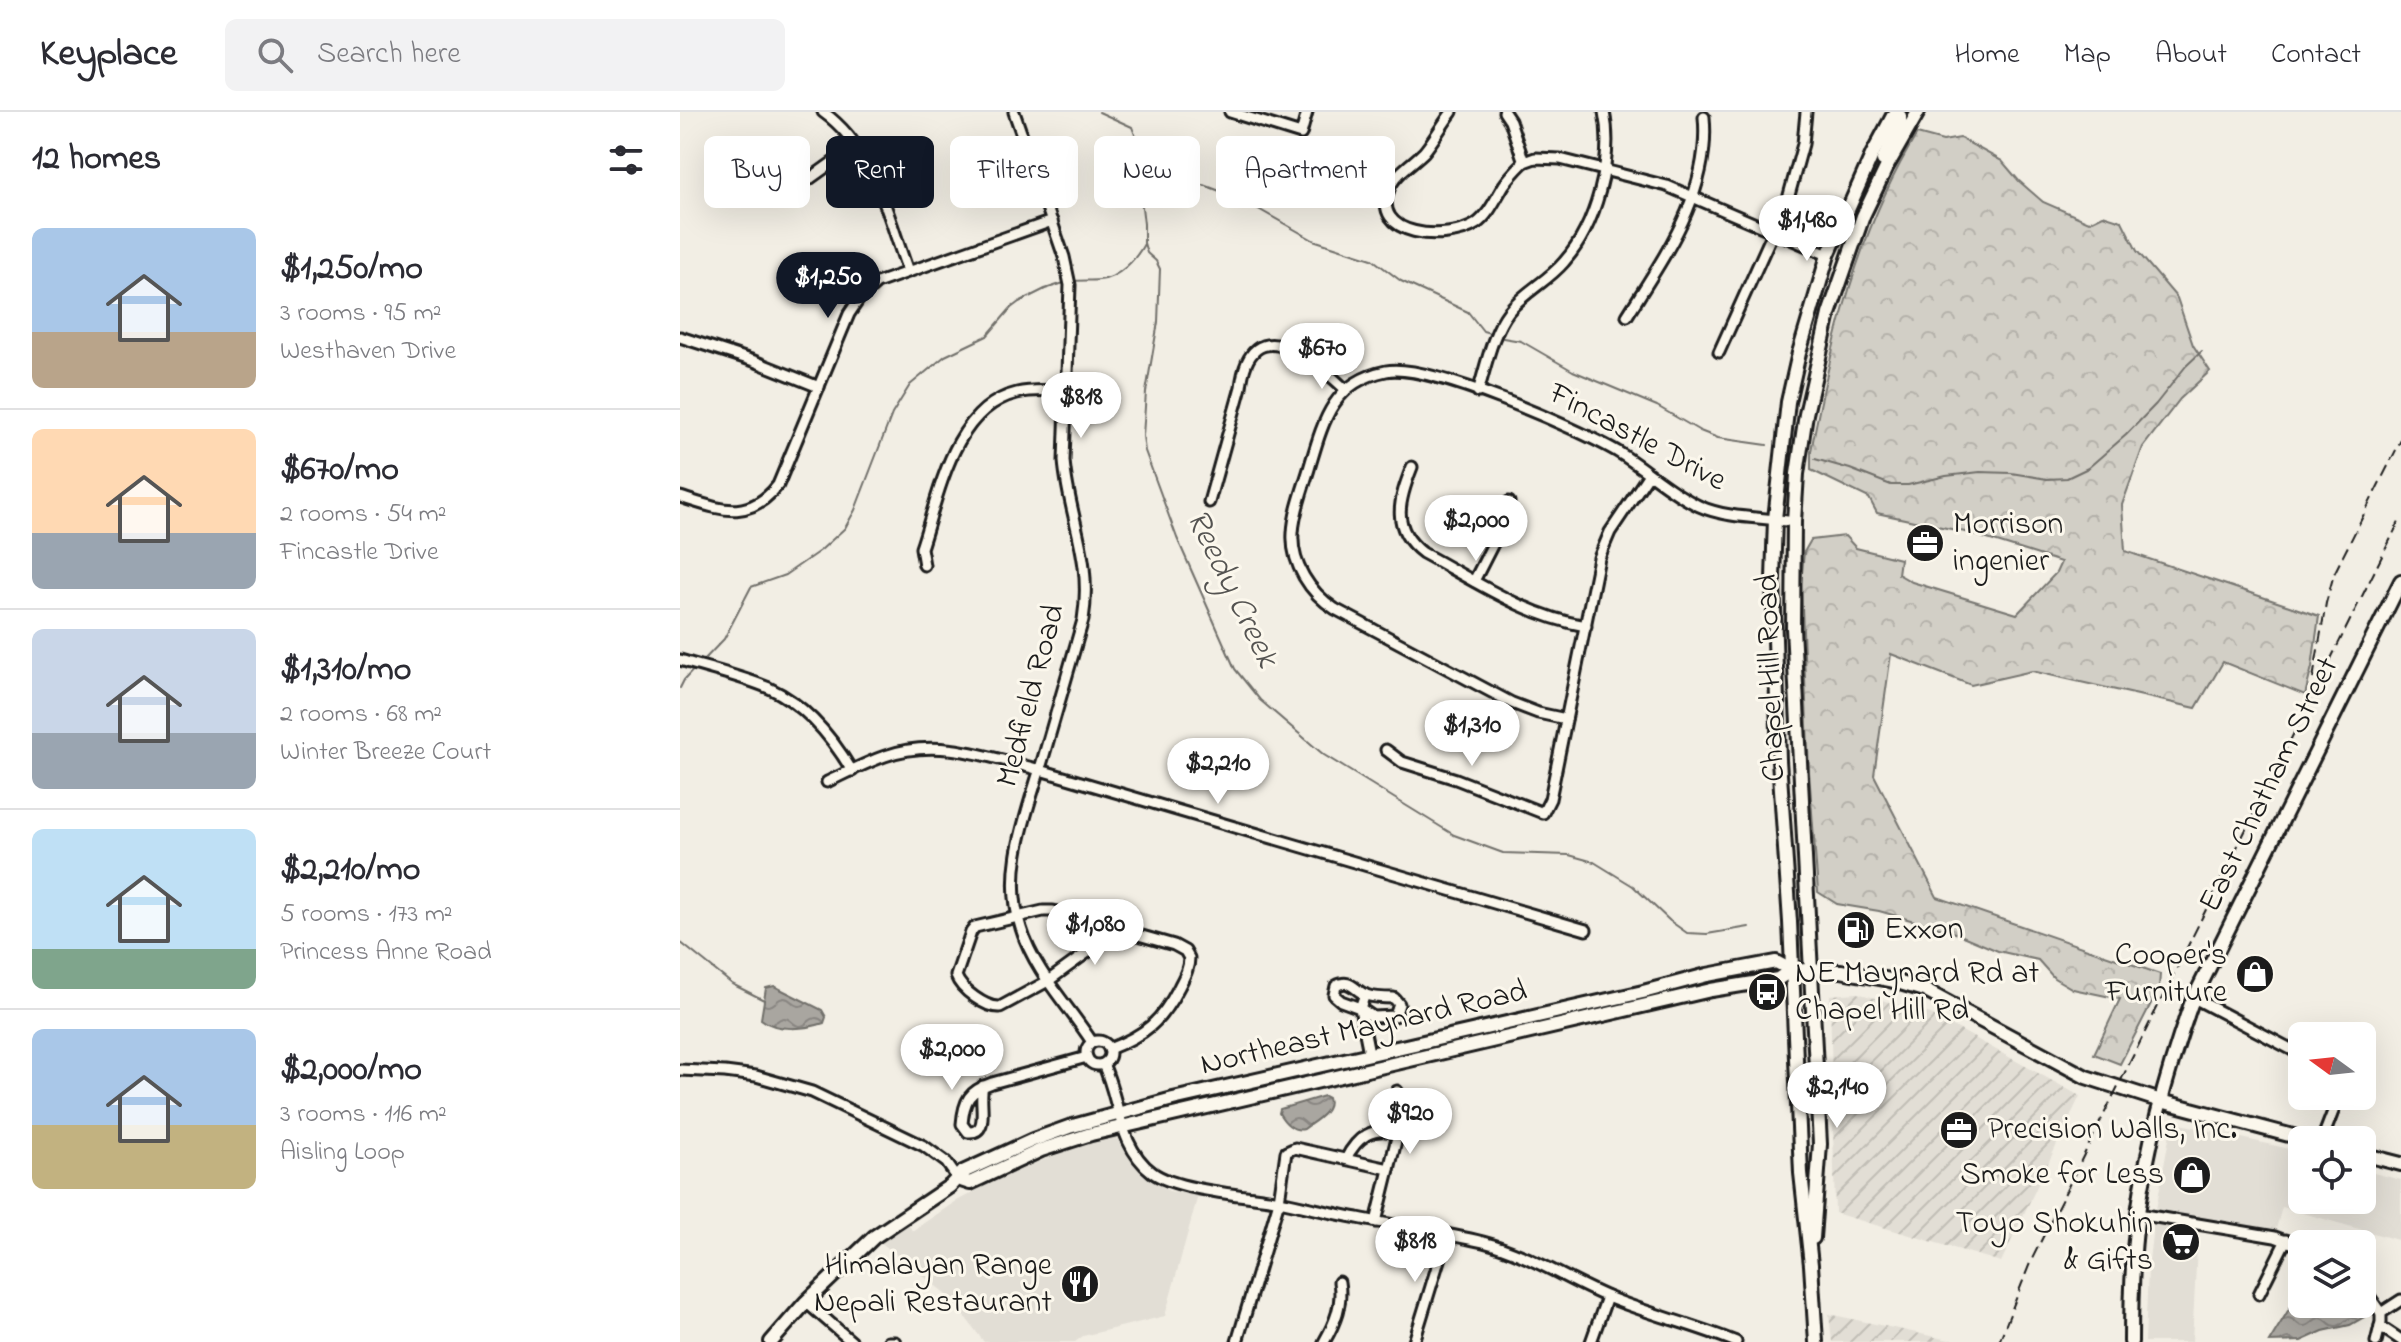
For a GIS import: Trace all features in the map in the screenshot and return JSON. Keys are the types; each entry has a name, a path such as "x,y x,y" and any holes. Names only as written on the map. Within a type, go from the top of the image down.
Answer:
{"main road":[{"path":"1874,194 1885,155 1900,122 1896,112"},
{"name":"Chapel Hill Road","path":"1816,1341 1801,1173 1774,633 1775,519 1788,402 1828,255 1873,153 1896,112"},
{"name":"Chapel Hill Road","path":"1811,1265 1820,1144 1793,628 1794,522 1800,451 1829,314 1859,228 1914,114"},
{"name":"East Chatham Street","path":"2131,1342 2138,1214 2154,1125 2170,1064 2194,998 2401,581"},
{"name":"Northeast Maynard Road","path":"771,1342 806,1302 874,1237 950,1186 969,1168 1033,1140 1119,1112 1776,962 1791,970 1841,971 1924,990 2086,1077 2161,1101 2288,1135"},
{"name":"Northeast Maynard Road","path":"958,1179 970,1183 1041,1150 1091,1134 1711,990 1778,979 1791,970"},
{"path":"2376,1158 2401,1164"}],"street":[{"path":"823,112 849,136"},
{"name":"Medfield Road","path":"1014,112 1064,257 1070,285 1065,472 1084,556 1085,599 1083,620 1015,866 1014,887 1017,916 1030,952 1092,1042"},
{"path":"1230,112 1301,134 1307,112"},
{"path":"1452,112 1425,151 1393,181 1389,189 1387,202 1390,215 1404,229 1416,233 1449,232 1476,224 1524,162 1547,158 1641,178 1695,196 1828,255"},
{"path":"1504,112 1524,162"},
{"path":"1478,392 1502,321 1515,304 1563,264 1584,231 1605,170 1608,140 1604,112"},
{"path":"1719,352 1775,231 1796,173 1806,112"},
{"path":"1627,316 1695,196 1706,134 1704,117"},
{"path":"885,208 908,271"},
{"path":"680,497 733,511 751,507 766,498 778,485 853,306 877,283 1052,221"},
{"path":"680,337 754,361 819,387"},
{"path":"1209,502 1243,371 1253,354 1272,344 1289,347 1345,389 1331,407 1319,433 1295,521 1293,543 1296,559 1312,590 1335,609 1512,703 1566,719"},
{"name":"Fincastle Drive","path":"1345,389 1372,374 1404,370 1555,420 1621,454 1702,508 1794,522"},
{"path":"924,565 921,548 930,519 957,445 973,420 997,402 1016,393 1066,391"},
{"path":"1412,467 1400,508 1400,519 1408,539 1423,553 1534,612 1586,626"},
{"path":"1386,750 1402,762 1543,813 1550,799 1603,546 1649,474"},
{"path":"1474,581 1500,530 1509,502"},
{"path":"680,660 782,695 825,731 852,771"},
{"path":"827,782 896,752 936,747 963,750 1586,930"},
{"path":"1102,924 1096,945 1048,981 996,1008 957,981 956,976 975,927 1053,911 1102,924 1181,947 1189,962 1173,998 1155,1024 1139,1037 1109,1049"},
{"path":"1350,983 1365,994 1394,998 1399,1004 1399,1010 1391,1018 1373,1017 1360,1008 1334,995 1336,986 1350,983"},
{"path":"1365,994 1360,1008 1369,1053"},
{"path":"2194,998 2288,1048"},
{"path":"1100,1041 1109,1049 1110,1056 1103,1064 1095,1065 1087,1057 1086,1050 1092,1042 1100,1041"},
{"path":"983,1086 980,1099 983,1124 974,1133 968,1132 962,1124 968,1097 983,1086 1087,1057"},
{"path":"1103,1064 1122,1127 1136,1156 1162,1179 1447,1234 1517,1253 1607,1297 1736,1342"},
{"path":"680,1070 756,1076 812,1092 924,1146 946,1162 958,1179"},
{"path":"1376,1222 1402,1117 1397,1091"},
{"path":"1346,1159 1361,1136 1385,1131 1398,1134"},
{"path":"1237,1342 1279,1201 1285,1170 1284,1156 1289,1149 1389,1169"},
{"path":"2138,1214 2286,1240 2259,1294"},
{"path":"1414,1342 1447,1234"},
{"path":"1324,1342 1342,1297 1339,1282"},
{"path":"1591,1342 1607,1297"},
{"path":"2381,1313 2401,1300"},
{"path":"806,1302 852,1342"},
{"path":"2376,1306 2381,1313 2376,1342"},
{"path":"2380,1326 2401,1340"},
{"path":"888,1342 895,1342"}],"shaded area":[{"path":"1857,993 1931,1014 2080,1096 2001,1262 1835,1213 1830,995"},
{"path":"2181,1124 2288,1149 2288,1209 2282,1207 2275,1233 2198,1228 2192,1342 2145,1342 2153,1226 2170,1133 2178,1134"},
{"path":"1112,1136 1119,1140 1131,1161 1152,1181 1169,1191 1198,1195 1165,1316 1083,1336 1075,1342 984,1342 951,1298 874,1237 905,1216 912,1231 981,1188 1096,1139"},
{"path":"2376,1174 2401,1180 2401,1241 2376,1234 2376,1230 2362,1230 2306,1214 2376,1214"},
{"path":"1829,1314 1958,1342 1832,1342"}],"green space":[{"path":"1917,134 1943,141 1960,138 2002,161 2043,202 2089,222 2103,215 2122,221 2137,251 2177,298 2193,345 2210,371 2180,399 2143,447 2122,505 2125,551 2319,616 2305,695 2223,662 2196,708 2032,671 1971,685 1891,654 1874,775 1937,897 2160,974 2159,988 2120,1064 2094,1054 2120,999 2073,989 2054,978 2038,960 1998,951 1953,932 1879,911 1837,904 1818,892 1801,584 1804,552 1811,540 1845,536 1856,548 1900,559 1898,574 1912,582 2017,614 2056,573 2061,562 1965,532 1877,513 1869,498 1811,470 1811,451 1819,410 1850,287 1878,209"}],"water":[{"path":"774,986 822,1010 826,1017 824,1023 791,1028 775,1026 761,1019 766,988"},
{"path":"1324,1096 1328,1098 1328,1108 1304,1129 1293,1128 1279,1113 1280,1109"},
{"path":"2288,1311 2288,1318 2362,1318 2301,1341 2269,1342"}],"waterway":[{"name":"Reedy Creek","path":"1099,112 1132,127 1137,140 1132,156 1138,173 1144,243 1147,253 1160,269 1158,322 1146,392 1145,451 1177,538 1235,669 1260,700 1324,755 1454,835 1503,853 1569,855 1594,862 1633,886 1687,933 1707,934 1749,927"},
{"path":"1200,186 1241,199 1313,240 1372,259 1401,281 1468,312 1483,331 1490,333"},
{"path":"1073,281 1113,276 1131,262 1144,244"},
{"path":"701,663 724,639 751,587 785,575 821,550 845,528 892,414 910,385 945,356 987,336 1019,302 1067,282"},
{"path":"1503,338 1521,341 1573,371 1657,406 1700,431 1718,438 1767,445"},
{"path":"1815,459 1891,485 1908,485 1980,472 2067,478 2088,468 2126,435 2202,351"},
{"path":"680,688 696,667"},
{"path":"680,942 732,984 764,1000"}],"railway":[{"path":"2313,679 2334,574 2401,440"},
{"path":"1999,1342 2030,1263 2401,518"}],"place":[{"name":"Morrison ingenier","path":"1925,543"},
{"name":"Exxon","path":"1856,930"},
{"name":"Cooper's Furniture","path":"2255,974"},
{"name":"NE Maynard Rd at Chapel Hill Rd","path":"1767,992"},
{"name":"Precision Walls, Inc.","path":"1959,1130"},
{"name":"Smoke for Less","path":"2192,1175"},
{"name":"Toyo Shokuhin & Gifts","path":"2181,1242"},
{"name":"Himalayan Range Nepali Restaurant","path":"1080,1284"}]}
